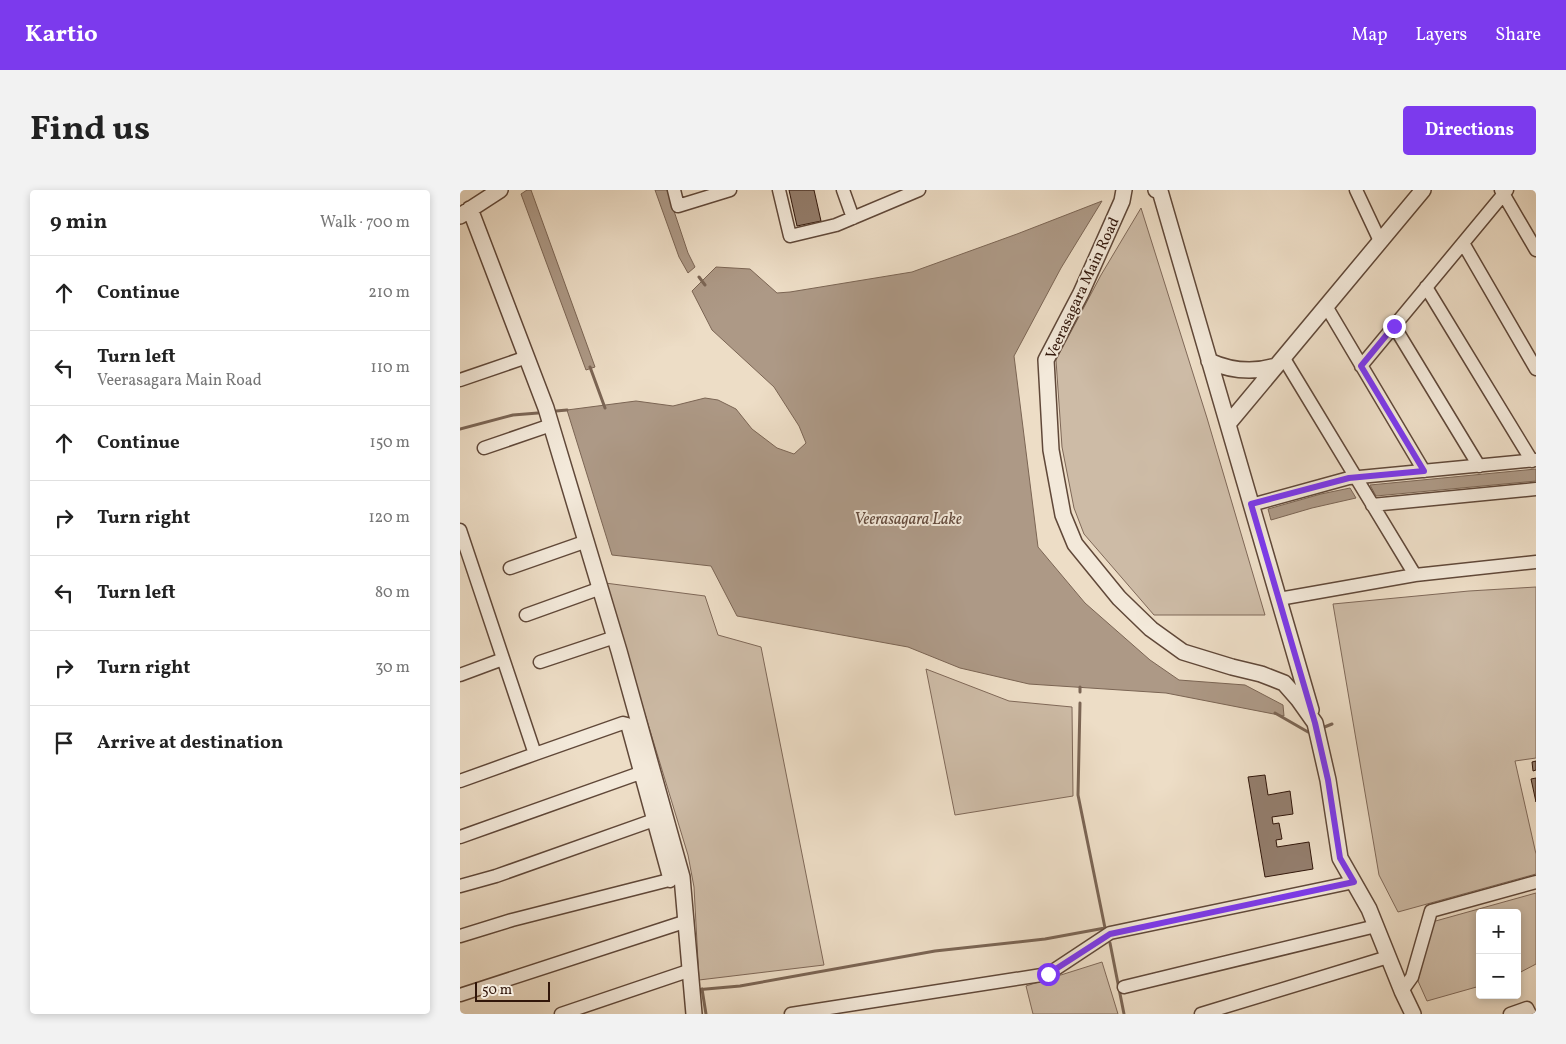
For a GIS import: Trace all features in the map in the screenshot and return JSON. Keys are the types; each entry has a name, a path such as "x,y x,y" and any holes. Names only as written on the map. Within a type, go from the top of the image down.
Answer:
{"street":[{"path":"500,190 485,194 463,211 527,357 551,425 601,588 687,921 694,1014"},
{"path":"674,190 678,206 730,190"},
{"path":"779,190 790,236 836,225 899,194 920,190"},
{"path":"843,190 853,218"},
{"name":"Veerasagara Main Road","path":"1124,190 1122,201 1081,293 1046,360 1051,450 1063,515 1076,544 1119,598 1151,629 1183,652 1261,674 1284,683 1315,723 1328,780 1340,858 1369,909 1402,991 1414,1014"},
{"path":"1156,190 1160,191 1315,723"},
{"path":"1356,190 1380,241"},
{"path":"1228,424 1423,190"},
{"path":"1361,366 1503,191 1536,250"},
{"path":"1462,243 1536,369"},
{"path":"1251,504 1358,482 1424,471 1534,461 1426,286"},
{"path":"1326,306 1424,471"},
{"path":"1394,326 1479,466"},
{"path":"460,380 527,357"},
{"path":"1209,361 1225,367 1242,370 1259,370 1280,362"},
{"path":"1280,362 1358,482 1415,575"},
{"path":"484,448 551,425"},
{"path":"1370,502 1536,489"},
{"path":"460,530 534,754"},
{"path":"510,568 586,541"},
{"path":"1279,600 1415,575 1536,562"},
{"path":"526,615 601,588"},
{"path":"540,662 615,637"},
{"path":"460,675 503,659"},
{"path":"460,781 625,723 627,724 654,820 676,879"},
{"path":"460,837 640,773"},
{"path":"460,886 496,876 654,820"},
{"path":"460,936 512,920 676,879"},
{"path":"791,1014 1048,974 1110,934 1354,882"},
{"path":"1402,991 1412,977 1431,911 1536,882"},
{"path":"460,995 687,921"},
{"path":"1124,987 1376,926"},
{"path":"1201,1014 1388,957"},
{"path":"561,1014 691,970"},
{"path":"1510,1014 1527,1008 1530,1014"}],"shaded area":[{"path":"1141,208 1207,418 1265,615 1154,615 1084,534 1074,508 1062,447 1056,360 1101,275"},
{"path":"605,583 705,596 718,635 761,647 824,965 699,980 694,887 688,855"},
{"path":"1536,587 1536,758 1515,761 1536,854 1536,874 1398,912 1379,875 1333,604 1469,591"},
{"path":"926,669 1009,701 1072,707 1073,796 955,815"},
{"path":"1536,893 1536,964 1521,972 1521,909 1479,909"},
{"path":"1476,910 1476,987 1427,1001 1418,981 1432,922"},
{"path":"1102,962 1118,1014 1033,1014 1026,986"}],"water":[{"path":"531,190 595,367 586,370 521,194"},
{"path":"655,190 667,190 688,253 695,267 688,273 679,257"},
{"name":"Veerasagara Lake","path":"1102,201 1061,268 1014,356 1038,547 1085,603 1150,660 1179,680 1245,685 1283,705 1284,716 1166,693 1029,684 960,668 908,647 737,616 711,566 612,555 567,410 636,401 673,406 705,398 718,400 736,409 752,429 777,448 794,454 806,443 799,426 774,387 712,330 692,291 716,267 750,269 777,293 912,272"},
{"path":"1536,469 1536,481 1376,496 1370,485"},
{"path":"1350,488 1356,498 1271,520 1268,509"}],"building":[{"path":"789,190 814,190 821,221 797,226"},
{"path":"1536,761 1536,770 1533,771 1532,762"},
{"path":"1265,775 1268,795 1290,791 1293,814 1272,817 1273,824 1279,823 1282,839 1276,840 1277,847 1309,842 1313,869 1265,877 1248,777"},
{"path":"1536,778 1536,802 1531,779"}],"waterway":[{"path":"699,277 705,285"},
{"path":"590,367 605,408"},
{"path":"556,411 567,410"},
{"path":"460,429 513,415 538,413"},
{"path":"1080,687 1080,692"},
{"path":"695,990 740,986 935,951 1045,939 1105,928 1078,795 1080,703"},
{"path":"1275,713 1308,732"},
{"path":"1322,728 1332,724"},
{"path":"1110,943 1124,1014"},
{"path":"702,989 706,1014"}],"route":[{"path":"1048,974 1110,934 1354,882 1340,858 1328,780 1315,723 1251,504 1349,478 1424,471 1361,366 1394,326"}]}
